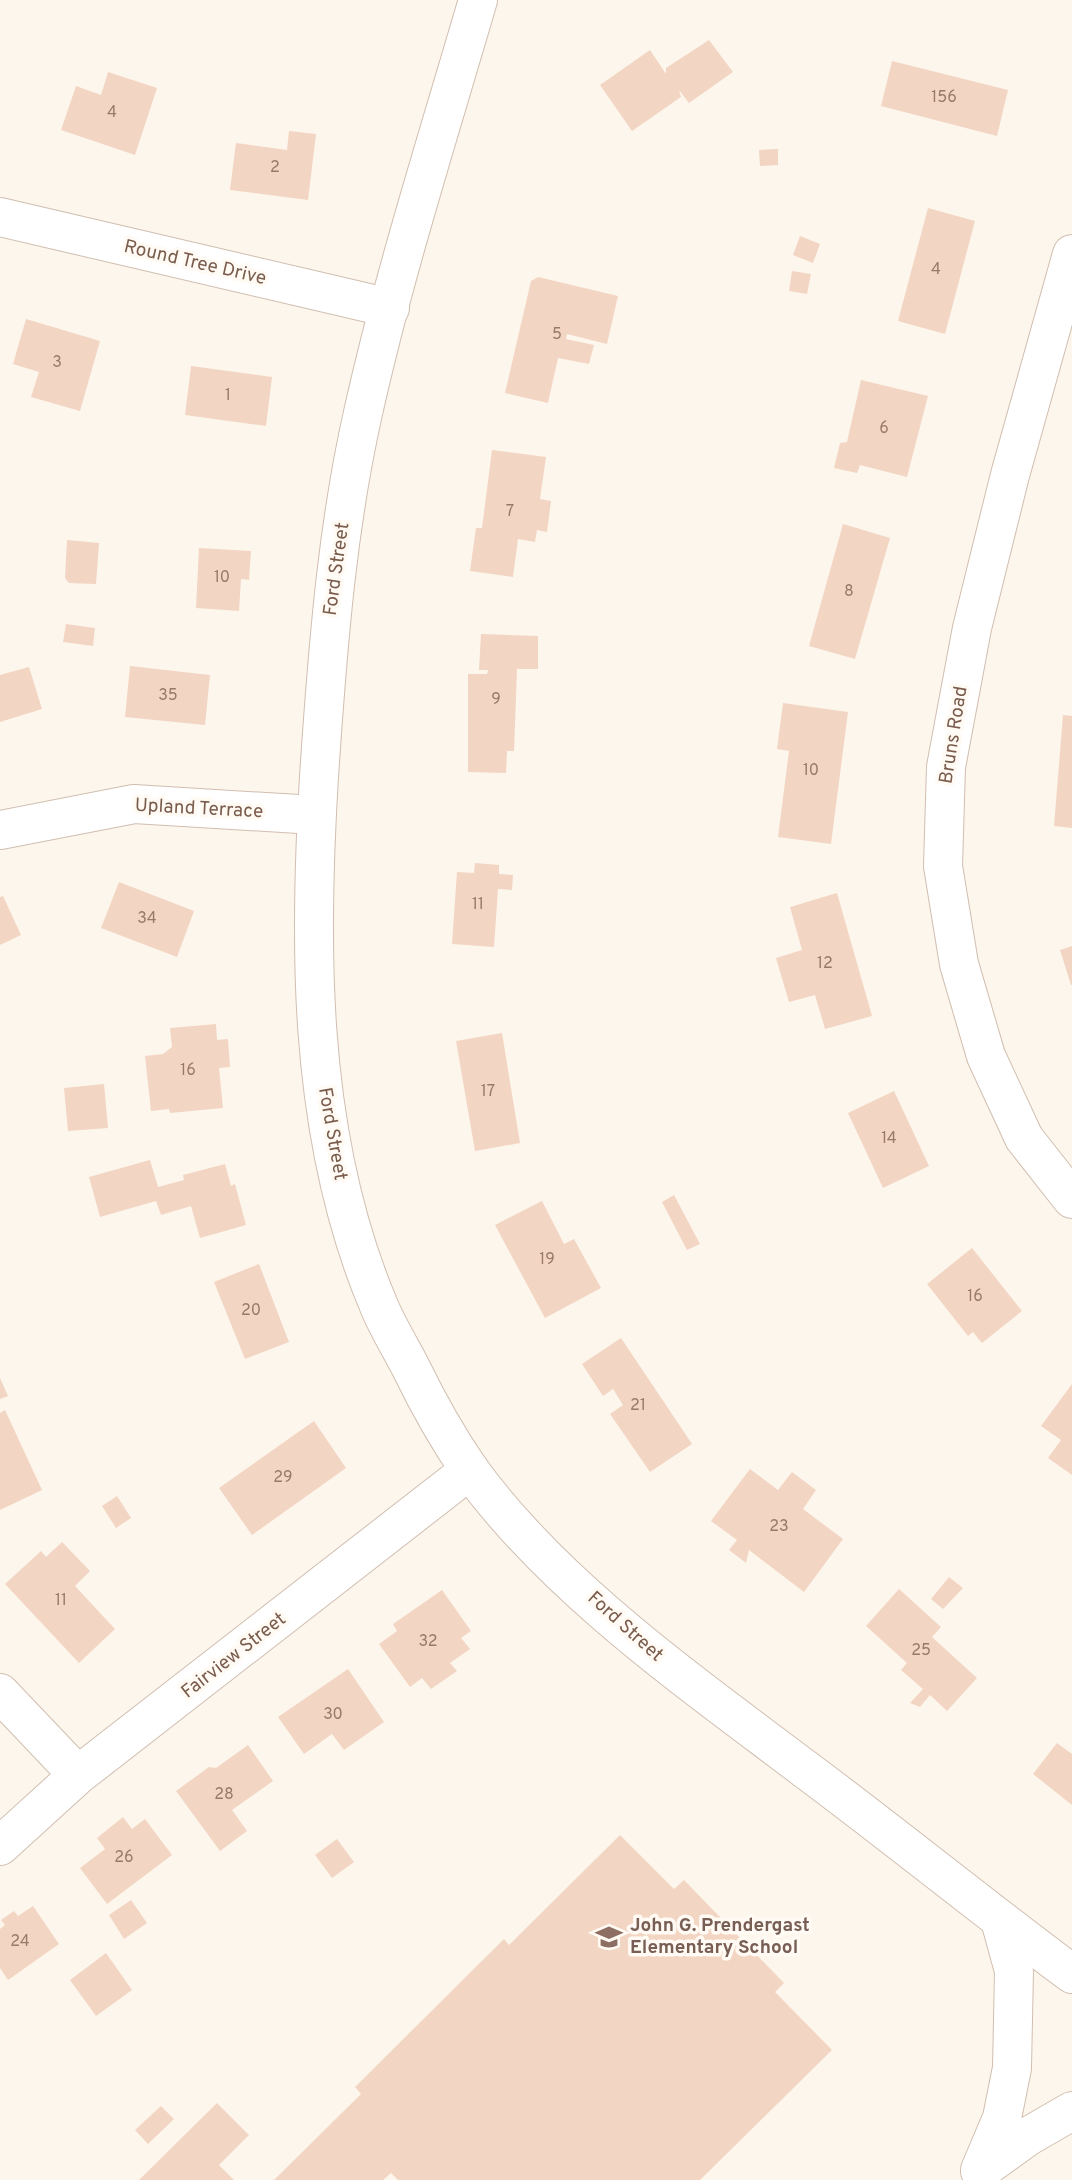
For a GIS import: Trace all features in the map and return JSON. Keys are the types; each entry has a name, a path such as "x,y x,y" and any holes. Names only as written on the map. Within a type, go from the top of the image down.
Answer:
{"street":[{"name":"Ford Street","path":"478,0 390,308 363,415 339,545 327,638 315,815 314,918 318,1046 327,1123 349,1218 379,1306 431,1407 470,1470 536,1547 664,1664 1072,1974"},
{"name":"Round Tree Drive","path":"0,217 390,308"},
{"name":"Bruns Road","path":"1072,254 1010,475 972,628 946,767 943,866 958,964 986,1056 1024,1138 1072,1199"},
{"name":"Upland Terrace","path":"0,830 134,804 315,815"},
{"name":"Fairview Street","path":"0,1846 78,1775 470,1470"},
{"path":"0,1693 78,1775"},
{"path":"976,2175 1002,2118 1012,2068 1014,1971 1000,1920"},
{"path":"976,2175 1027,2137 1072,2112"}],"building":[{"path":"709,40 733,72 689,103 679,90 681,97 632,131 600,85 650,50 666,74 666,68"},
{"path":"892,61 1008,90 997,136 881,106"},
{"path":"108,72 157,88 135,155 61,130 76,86 101,95"},
{"path":"289,131 316,134 308,200 230,190 236,143 287,150"},
{"path":"778,149 778,165 760,166 759,150"},
{"path":"928,208 975,221 945,334 898,321"},
{"path":"800,236 820,244 813,263 793,255"},
{"path":"792,271 811,274 807,294 789,291"},
{"path":"538,277 618,296 607,344 567,334 566,339 594,345 589,364 558,358 548,403 505,393 531,281"},
{"path":"26,319 100,341 80,411 31,397 39,372 13,364"},
{"path":"191,366 272,377 266,426 185,415"},
{"path":"861,380 928,396 907,477 860,465 857,473 834,468 840,443 847,442"},
{"path":"492,450 546,457 540,499 551,501 547,532 537,530 535,542 518,539 513,577 470,571 476,528 482,528"},
{"path":"843,524 890,538 855,659 809,646"},
{"path":"67,540 99,543 96,584 69,583 65,578"},
{"path":"199,548 251,551 249,580 241,579 239,611 196,608"},
{"path":"66,624 95,628 93,646 63,642"},
{"path":"481,634 538,636 538,669 517,669 514,751 507,751 506,773 468,772 468,674 487,674 488,670 479,670"},
{"path":"130,666 210,675 205,725 125,717"},
{"path":"29,667 42,709 0,722 0,675"},
{"path":"783,703 848,712 831,844 778,837 789,751 777,749"},
{"path":"1063,715 1072,716 1072,828 1054,826"},
{"path":"475,863 499,865 499,874 513,875 512,890 498,889 494,947 452,944 457,872 474,873"},
{"path":"119,882 194,911 177,957 101,928"},
{"path":"837,893 872,1016 825,1029 815,995 789,1002 776,958 802,950 790,907"},
{"path":"3,896 21,935 0,945 0,897"},
{"path":"1072,946 1072,985 1071,985 1060,950"},
{"path":"216,1024 217,1040 228,1039 230,1067 219,1068 223,1108 170,1113 169,1109 151,1111 145,1056 163,1054 172,1047 170,1028"},
{"path":"502,1033 520,1143 475,1151 456,1041"},
{"path":"104,1084 108,1128 68,1131 64,1088"},
{"path":"894,1091 929,1166 883,1188 848,1113"},
{"path":"150,1160 158,1187 184,1180 183,1175 225,1164 231,1186 235,1184 246,1225 200,1238 191,1206 161,1215 156,1201 100,1217 89,1177"},
{"path":"674,1195 700,1244 687,1250 662,1202"},
{"path":"542,1201 564,1244 574,1239 601,1288 545,1318 495,1225"},
{"path":"972,1248 1022,1311 982,1343 973,1332 968,1336 927,1284"},
{"path":"259,1264 289,1342 245,1359 214,1282"},
{"path":"621,1338 692,1444 650,1472 610,1414 623,1405 613,1389 603,1396 582,1364"},
{"path":"0,1378 8,1396 0,1399"},
{"path":"1072,1384 1072,1475 1048,1458 1061,1440 1041,1426"},
{"path":"5,1410 42,1490 0,1510 0,1413"},
{"path":"314,1421 346,1468 252,1535 219,1488"},
{"path":"750,1469 778,1490 792,1472 816,1490 803,1509 843,1539 804,1592 749,1550 746,1563 729,1550 737,1540 711,1521"},
{"path":"117,1496 131,1518 116,1528 102,1506"},
{"path":"62,1542 90,1571 75,1586 115,1629 79,1663 5,1584 41,1551 46,1557"},
{"path":"949,1577 963,1588 943,1609 931,1599"},
{"path":"899,1589 941,1627 932,1637 977,1678 947,1711 930,1695 920,1707 910,1703 923,1689 901,1670 907,1663 866,1626"},
{"path":"442,1590 471,1631 461,1638 470,1649 450,1663 457,1671 431,1689 422,1678 410,1687 379,1644 397,1631 393,1624"},
{"path":"348,1669 384,1722 344,1750 332,1734 304,1754 278,1717"},
{"path":"1057,1743 1072,1754 1072,1805 1033,1774"},
{"path":"248,1745 273,1781 232,1810 247,1831 220,1851 176,1791 209,1767 216,1768"},
{"path":"123,1817 132,1829 145,1819 172,1855 107,1904 80,1868 105,1849 97,1838"},
{"path":"620,1835 674,1889 684,1880 784,1983 775,1992 832,2050 700,2180 398,2180 391,2173 383,2180 274,2180 361,2094 355,2087 504,1939 509,1945"},
{"path":"337,1839 354,1862 332,1878 315,1855"},
{"path":"131,1900 147,1923 124,1939 109,1915"},
{"path":"33,1906 59,1944 8,1980 0,1968 0,1929 5,1925 1,1920 14,1911 18,1916"},
{"path":"106,1953 132,1990 96,2016 70,1980"},
{"path":"217,2103 249,2135 219,2165 234,2180 139,2180"},
{"path":"161,2106 174,2119 148,2144 135,2130"}],"place":[{"name":"John G. Prendergast Elementary School","path":"609,1937"}]}
